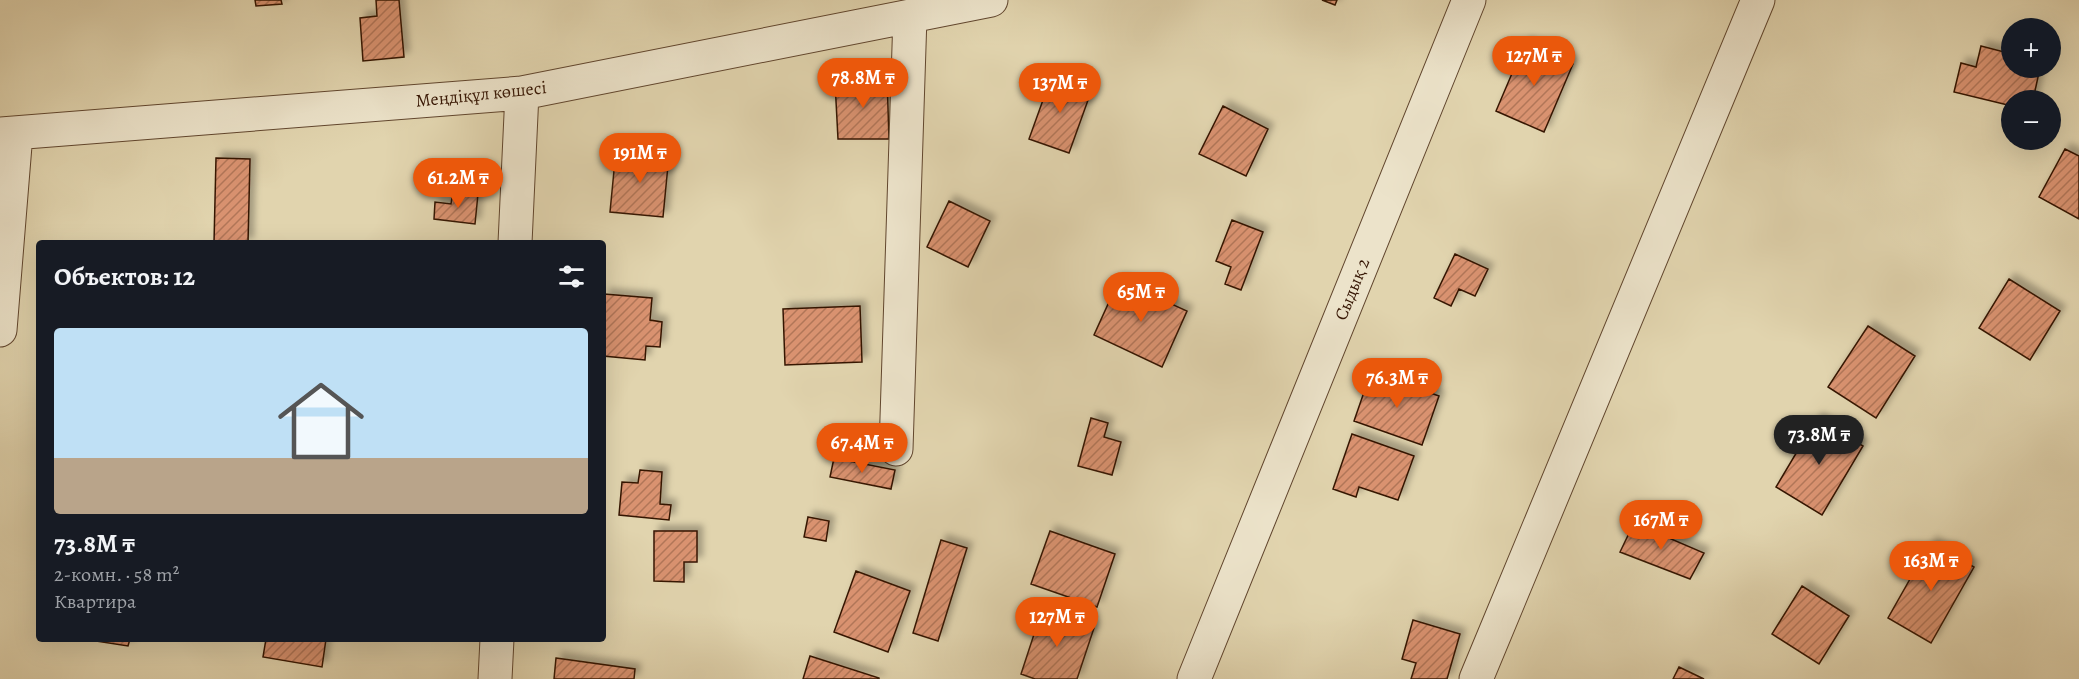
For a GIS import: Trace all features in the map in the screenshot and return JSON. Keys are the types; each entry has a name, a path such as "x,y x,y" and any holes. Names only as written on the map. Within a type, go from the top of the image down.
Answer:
{"street":[{"name":"Меңдіқұл көшесі","path":"8,134 522,93 991,0"},
{"name":"Сыдық 2","path":"1194,679 1468,0"},
{"path":"1476,679 1758,0"},
{"path":"896,449 910,16"},
{"path":"515,240 522,93"},
{"path":"0,330 8,134"},
{"path":"495,679 497,642"}],"building":[{"path":"255,0 281,0 282,4 256,6"},
{"path":"376,0 399,0 404,57 363,61 360,18 377,16"},
{"path":"1322,0 1337,0 1335,5"},
{"path":"1525,43 1573,64 1544,132 1496,111"},
{"path":"1981,46 2001,51 2001,78 2038,78 2035,90 2001,90 2001,103 1954,92 1961,63 1976,67"},
{"path":"1052,75 1092,89 1069,153 1029,139"},
{"path":"887,78 889,139 838,139 835,82"},
{"path":"1223,106 1268,129 1246,176 1199,154"},
{"path":"2065,149 2079,156 2079,219 2039,197"},
{"path":"616,150 669,155 663,217 610,212"},
{"path":"216,158 250,159 248,240 214,240"},
{"path":"453,191 478,194 475,224 434,219 435,202 451,204"},
{"path":"949,201 990,221 968,267 927,247"},
{"path":"1232,220 1263,232 1241,290 1225,284 1231,267 1216,261"},
{"path":"1455,254 1488,269 1475,296 1459,289 1451,306 1434,298"},
{"path":"2009,279 2060,311 2030,360 1979,328"},
{"path":"1119,280 1187,311 1162,367 1094,335"},
{"path":"606,294 652,298 650,320 662,322 660,347 646,346 645,360 606,356"},
{"path":"860,306 862,362 785,365 783,309"},
{"path":"1868,326 1915,356 1876,418 1828,387"},
{"path":"1371,372 1439,396 1422,445 1354,421"},
{"path":"1091,418 1108,423 1104,437 1121,442 1112,475 1078,466"},
{"path":"1817,418 1863,446 1822,515 1776,487"},
{"path":"1352,434 1414,456 1398,500 1359,487 1356,497 1333,489"},
{"path":"834,458 895,470 891,489 830,477"},
{"path":"640,470 662,472 660,504 671,505 669,520 619,515 622,482 638,483"},
{"path":"808,517 829,521 826,541 804,537"},
{"path":"1634,523 1704,553 1690,579 1620,552"},
{"path":"654,531 697,531 697,562 684,562 684,582 654,581"},
{"path":"1050,531 1115,554 1097,607 1031,584"},
{"path":"941,540 967,548 938,641 913,633"},
{"path":"1931,542 1974,567 1931,643 1888,618"},
{"path":"856,571 910,591 888,652 834,632"},
{"path":"1802,586 1849,616 1819,664 1772,634"},
{"path":"1042,610 1094,628 1077,679 1035,679 1021,674"},
{"path":"1413,620 1460,634 1447,679 1411,679 1416,663 1402,659"},
{"path":"102,642 129,642 128,646"},
{"path":"266,642 326,642 322,667 263,657"},
{"path":"810,656 879,678 879,679 803,679"},
{"path":"556,658 635,669 634,679 554,679"},
{"path":"1679,667 1704,679 1673,679"}]}
